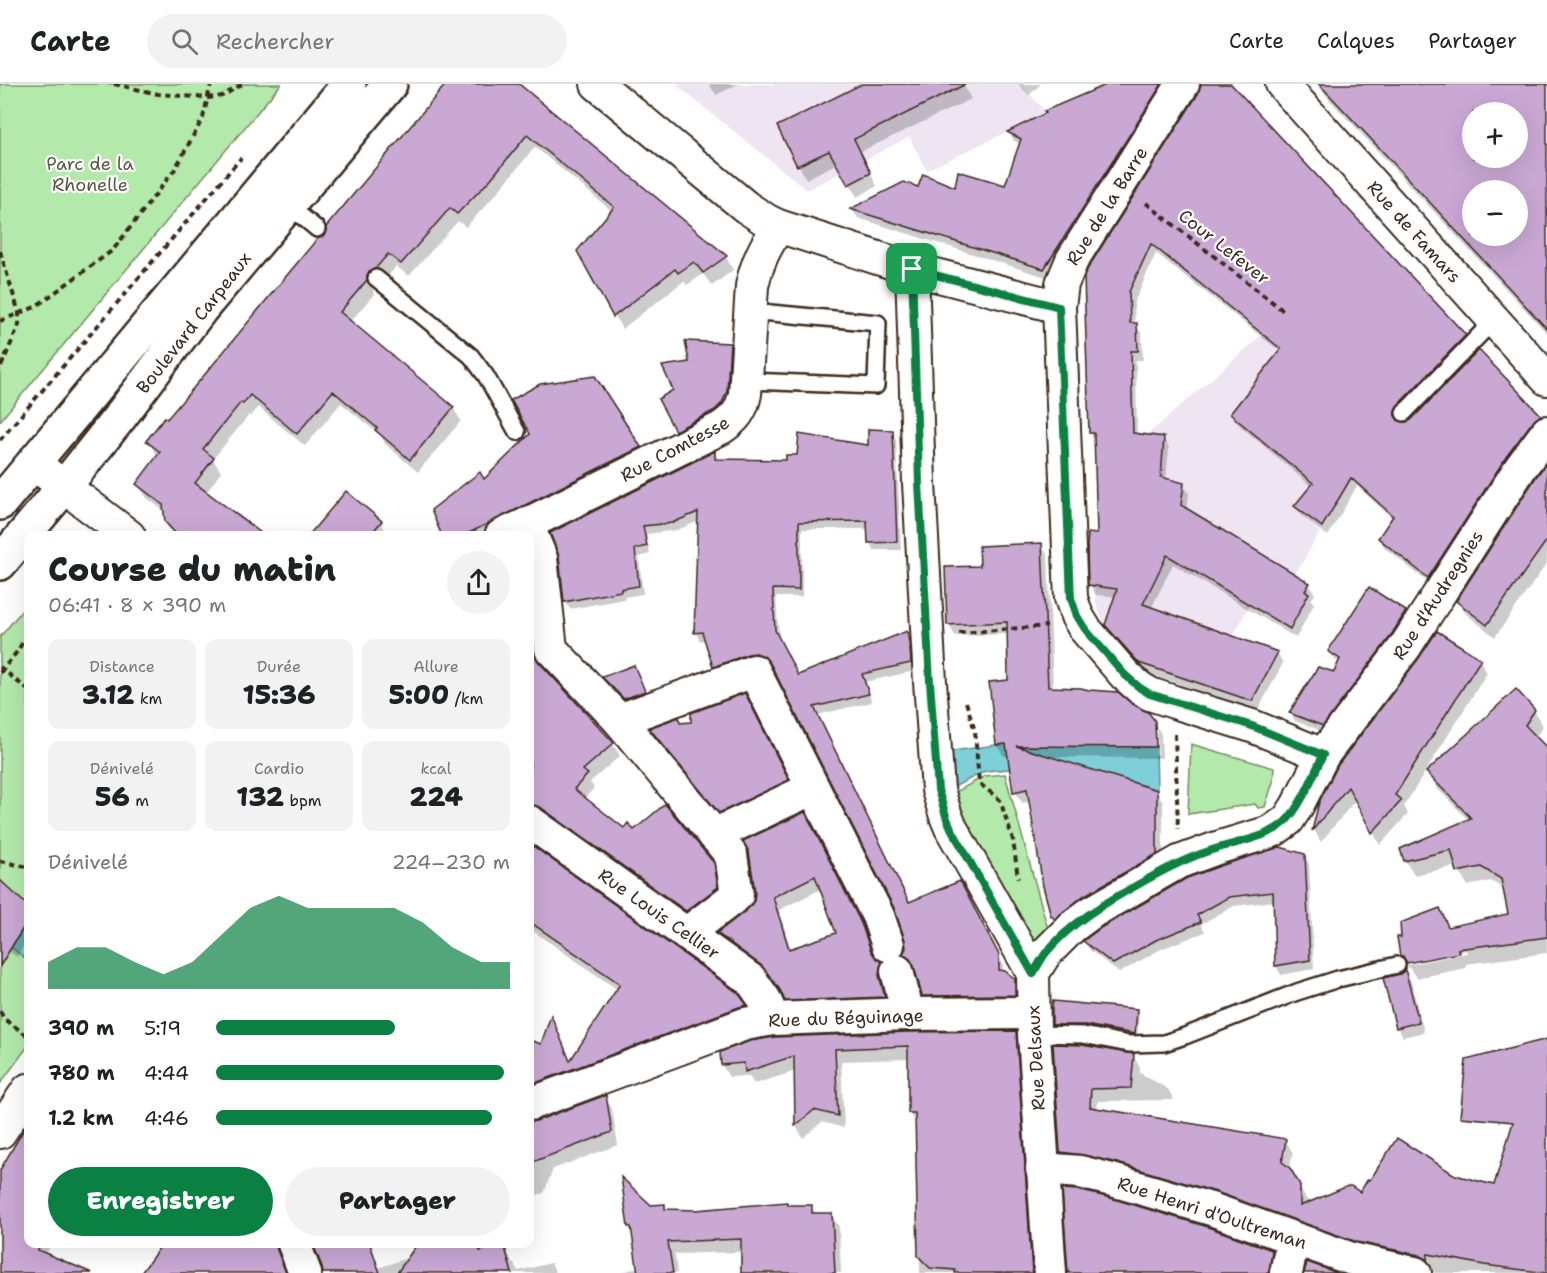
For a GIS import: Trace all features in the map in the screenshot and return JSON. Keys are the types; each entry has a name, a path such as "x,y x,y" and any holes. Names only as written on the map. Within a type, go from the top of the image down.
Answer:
{"main road":[{"name":"Boulevard Carpeaux","path":"0,503 349,84"},
{"name":"Boulevard Carpeaux","path":"27,531 127,407 194,318 390,84"},
{"name":"Boulevard Carpeaux","path":"0,563 24,534"}],"street":[{"path":"597,84 746,207 778,226 912,269 1059,307"},
{"name":"Rue de la Barre","path":"1080,623 1071,598 1059,307 1062,284 1072,260 1184,84"},
{"name":"Rue de Famars","path":"1282,84 1547,379"},
{"name":"Rue Comtesse","path":"514,530 730,423 741,409 745,394 755,271 760,256 778,226"},
{"path":"912,269 920,495 930,682 938,790 951,828 1033,974 1045,954 1079,921 1171,867"},
{"name":"Rue d'Audregnies","path":"1171,867 1217,848 1267,833 1288,820 1323,755 1405,647 1521,467 1547,432"},
{"path":"33,464 122,531"},
{"path":"534,551 541,558 551,649 619,720 730,855 737,895 686,934"},
{"path":"1080,623 1125,675 1150,694 1252,726 1323,755"},
{"path":"619,720 754,671 878,916 893,958 908,1014"},
{"path":"714,835 813,788"},
{"name":"Rue Louis Cellier","path":"534,825 751,980 765,1000 773,1019"},
{"name":"Rue Delsaux","path":"1033,974 1033,1024 1050,1273"},
{"name":"Rue du Béguinage","path":"534,1103 745,1024 773,1019 908,1014 1033,1024"},
{"path":"0,1132 24,1096"},
{"name":"Rue Henri d'Oultreman","path":"1042,1168 1080,1172 1123,1183 1211,1209 1352,1259 1415,1273"},
{"path":"1286,1273 1293,1239"},
{"path":"296,1248 305,1273"}],"lane":[{"path":"288,205 317,229"},
{"path":"376,278 471,356 486,376 517,432"},
{"path":"746,381 876,386 878,323 750,311"},
{"path":"1404,413 1494,320"},
{"path":"1033,1024 1129,1044 1164,1043 1338,978 1396,965"}],"path":[{"path":"114,84 158,94 208,98 222,96 243,84"},
{"path":"0,321 35,307 112,250 175,169 203,118 211,84"},
{"path":"0,440 243,156"},
{"name":"Cour Lefever","path":"1146,203 1285,312"},
{"path":"0,251 19,313 19,325 0,369"},
{"path":"955,633 1080,623"},
{"path":"0,674 24,639"},
{"path":"2,668 24,687"},
{"path":"1171,867 1174,702"},
{"path":"975,731 979,783 1000,800 1013,840 1020,887"},
{"path":"0,861 24,866"},
{"path":"0,1011 2,1020 24,1034"}],"shaded area":[{"path":"675,84 1020,84 1047,113 927,170 909,137 807,190"},
{"path":"1263,334 1364,404 1312,488 1335,505 1291,582 1258,589 1207,686 1117,656 1096,604 1095,586 1103,587 1106,568 1158,574 1170,550 1155,543 1164,437 1147,435"}],"green space":[{"name":"Parc de la Rhonelle","path":"0,84 281,84 0,421"},
{"path":"24,608 24,1051 0,1084 0,637"},
{"path":"1191,744 1274,768 1273,782 1265,807 1258,808 1255,804 1188,814"},
{"path":"1005,774 1049,933 1030,955 950,795 985,776"}],"water":[{"path":"1040,742 1115,743 1136,747 1156,747 1157,790 1090,769 1024,768 985,771 956,786 948,769 946,752"},
{"path":"24,927 24,958 11,947"}],"building":[{"path":"446,84 519,84 727,256 703,273 694,262 678,273 675,269 613,317 577,251 614,207 527,135 489,181 457,214 450,208 401,264 388,254 376,268 369,271 367,280 340,312 454,407 410,460 375,430 377,428 333,391 297,434 250,395 243,404 241,402 203,449 214,458 195,483 258,531 173,531 165,522 163,505 136,484 160,452 146,441 206,373 317,239 324,236 326,227"},
{"path":"862,84 966,84 854,139 871,173 848,185 829,151 797,166 777,126"},
{"path":"1108,84 1162,84 1044,269 850,209 904,182 918,187 923,174 955,187 958,171 1005,185 1021,139 1007,132 1046,113 1044,111"},
{"path":"1201,84 1231,84 1466,335 1397,406 1395,415 1398,420 1406,422 1411,420 1479,350 1541,415 1533,421 1506,457 1428,578 1378,538 1393,516 1351,478 1322,527 1294,506 1313,483 1230,414 1281,349 1151,244 1129,292 1130,323 1137,323 1138,351 1131,351 1133,433 1164,437 1161,477 1184,483 1181,505 1310,583 1305,591 1309,593 1290,629 1167,555 1143,604 1278,652 1252,701 1139,663 1105,625 1117,589 1088,585 1088,533 1097,534 1094,433 1089,433 1084,277 1198,94"},
{"path":"1319,84 1547,84 1547,329 1470,246 1528,246 1528,180 1462,180 1462,237"},
{"path":"685,341 730,343 727,391 722,403 715,410 675,431 658,399 673,390 662,366 689,362"},
{"path":"595,376 641,447 473,531 440,531 431,510 480,472 484,479 530,434 511,400 540,384"},
{"path":"868,429 893,430 897,542 868,543 867,521 799,522 799,590 773,589 775,630 798,675 907,631 911,663 862,674 869,694 814,707 909,902 960,881 999,955 999,970 1005,971 1015,979 1015,995 922,996 914,966 903,954 906,948 905,940 894,908 770,663 764,656 756,653 713,667 702,632 694,633 698,512 672,523 643,526 647,546 635,549 639,586 564,602 559,556 550,533 715,451 715,459 786,460 786,455 797,455 799,434 868,445"},
{"path":"1547,462 1547,540 1487,625 1456,601"},
{"path":"346,491 382,521 373,531 312,531"},
{"path":"1042,543 1048,687 1118,692 1131,703 1149,713 1155,721 1156,747 1016,746 1157,790 1157,854 1083,896 1055,919 1051,916 1043,886 1027,789 1013,792 1006,744 996,745 989,682 1008,680 1007,622 947,625 945,567 980,566 979,546"},
{"path":"1369,587 1406,611 1390,637 1323,726 1289,713 1318,667 1334,672 1340,659 1328,651"},
{"path":"1437,631 1481,659 1395,795 1402,800 1372,833 1348,787 1312,831 1319,802 1338,765"},
{"path":"534,654 538,661 614,743 583,770 588,774 574,789 624,828 628,823 634,830 665,804 714,863 718,887 686,911 540,807 534,805"},
{"path":"634,665 645,691 624,699 602,677"},
{"path":"1516,689 1535,710 1525,725 1547,748 1547,937 1458,949 1459,953 1407,963 1403,956 1400,956 1397,937 1401,937 1400,923 1440,908 1448,927 1508,914 1501,879 1481,867 1457,872 1451,850 1404,861 1400,849 1471,818 1426,772"},
{"path":"745,693 789,780 719,813 649,728 679,717 680,723 691,722 691,713"},
{"path":"805,812 861,923 871,951 882,962 879,975 885,997 785,1001 780,990 762,966 717,933 748,909 754,901 755,892 749,852 743,841","holes":["815,876 836,933 789,949 773,897"]},
{"path":"534,847 738,993 747,1005 534,1084 534,1041 541,1044 551,1015 570,1061 620,984 534,925"},
{"path":"1280,847 1305,854 1310,960 1275,966 1273,892 1229,897 1197,915 1201,922 1156,940 1113,964 1083,941 1102,927 1187,878"},
{"path":"0,880 24,902 24,927 0,966"},
{"path":"1405,969 1419,1022 1396,1028 1383,978 1400,974"},
{"path":"1053,1001 1137,1009 1135,1034 1085,1025 1052,1025"},
{"path":"1016,1031 1032,1273 955,1273 955,1270 930,1268 918,1256 915,1113 908,1113 908,1046 835,1049 838,1116 814,1110 795,1126 794,1056 745,1072 744,1063 721,1065 720,1052 750,1041 775,1037"},
{"path":"1547,1039 1547,1273 1484,1265 1428,1254 1427,1260 1419,1255 1357,1242 1216,1192 1117,1163 1060,1152 1053,1044 1082,1045 1134,1054 1131,1088 1091,1089 1090,1107 1286,1139 1282,1162 1290,1168 1300,1185 1300,1206 1348,1186 1360,1192 1397,1138 1455,1175 1494,1185 1513,1122 1460,1117 1466,1060"},
{"path":"606,1095 612,1132 534,1161 534,1121"},
{"path":"24,1129 24,1248 39,1248 38,1250 92,1273 0,1273 0,1170"},
{"path":"621,1177 651,1205 665,1204 665,1209 696,1210 787,1202 787,1205 812,1205 812,1213 832,1213 835,1273 741,1273 741,1239 668,1242 673,1273 638,1273 631,1227 628,1227"},
{"path":"1062,1189 1107,1197 1205,1226 1272,1250 1269,1273 1068,1273"},
{"path":"159,1248 277,1248 286,1273 141,1273"},
{"path":"315,1248 371,1248 380,1273 323,1273"},
{"path":"414,1248 479,1248 480,1251 505,1248 512,1273 397,1273"},
{"path":"1307,1262 1338,1273 1304,1273"}],"route":[{"path":"912,269 1059,307 1071,598 1080,623 1085,629 1132,682 1150,694 1252,726 1323,755 1297,806 1281,826 1267,833 1179,862 1112,899 1073,926 1045,954 1033,974 951,828 938,790 919,483 912,269"}]}
